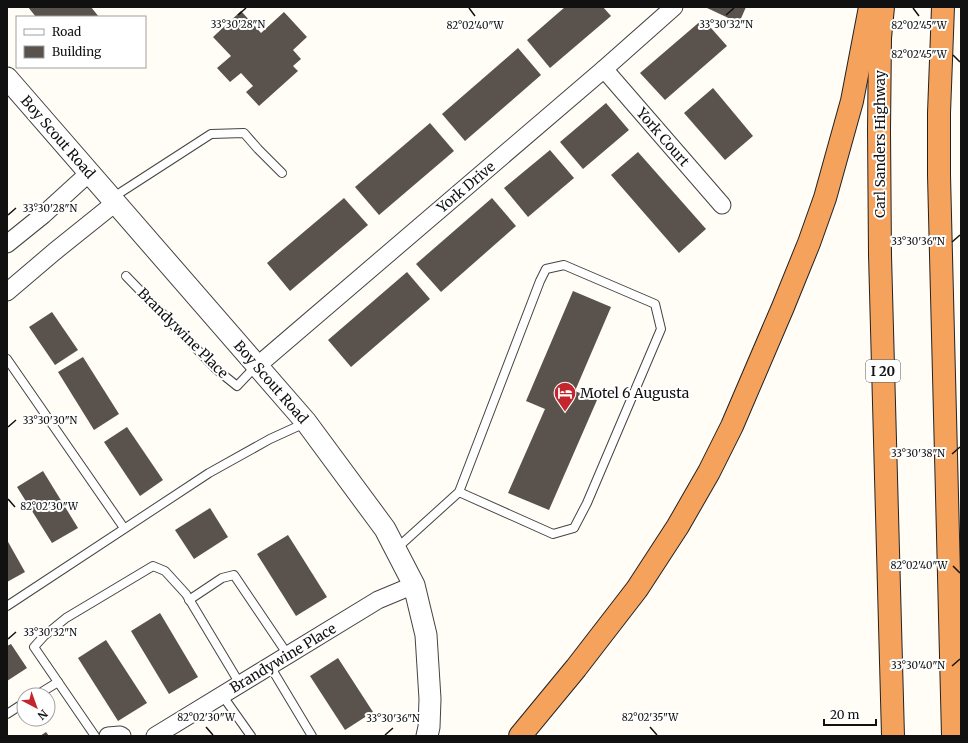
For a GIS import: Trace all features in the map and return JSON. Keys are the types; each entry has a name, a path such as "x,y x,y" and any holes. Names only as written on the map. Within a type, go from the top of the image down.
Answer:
{"highway":[{"path":"520,736 576,668 637,589 682,520 709,472 732,426 783,307 825,198 852,101 870,7"},
{"name":"Carl Sanders Highway","path":"883,7 880,38 880,255 893,736"},
{"path":"943,7 939,113 939,175 953,736"}],"street":[{"name":"York Drive","path":"257,366 604,70 674,7"},
{"name":"York Court","path":"604,70 722,205"},
{"name":"Boy Scout Road","path":"8,83 89,173 306,422 385,529 414,585 426,635 430,699 429,727 427,736"},
{"path":"7,244 43,215 89,173"},
{"path":"7,292 113,201"},
{"name":"Brandywine Place","path":"155,736 378,600 414,585"},
{"path":"108,736 122,736"}],"lane":[{"path":"113,201 211,134 244,133 282,173"},
{"path":"395,549 459,492 540,281 546,269 564,265 655,304 662,329 587,503 574,528 553,534 459,492"},
{"name":"Brandywine Place","path":"126,276 216,369 237,386 257,366"},
{"path":"7,359 124,528"},
{"path":"7,606 209,473 270,439 306,422"},
{"path":"95,736 34,647 44,636 66,618 153,566 165,571 186,594 240,684"},
{"path":"189,600 222,578 234,575 288,655"},
{"path":"270,666 312,736"},
{"path":"50,687 58,682"},
{"path":"222,695 251,736"},
{"path":"7,714 16,708"}],"building":[{"path":"28,7 91,7 98,16 35,16"},
{"path":"565,7 603,7 611,16 550,68 527,40"},
{"path":"705,7 746,7 739,23"},
{"path":"241,11 261,33 284,12 307,37 293,50 301,59 293,66 298,71 259,106 246,92 253,86 241,73 230,82 217,68 231,56 213,37"},
{"path":"703,19 727,46 665,100 640,73"},
{"path":"518,48 541,75 465,141 442,114"},
{"path":"713,88 753,136 725,160 684,113"},
{"path":"606,103 629,130 583,169 560,142"},
{"path":"430,123 454,151 379,215 355,187"},
{"path":"550,150 574,178 528,217 504,188"},
{"path":"638,152 706,229 679,253 611,175"},
{"path":"344,198 368,225 290,291 267,263"},
{"path":"492,198 516,226 441,292 416,264"},
{"path":"407,272 430,299 351,367 328,340"},
{"path":"573,291 611,307 575,391 597,400 549,510 508,493 545,409 526,401"},
{"path":"52,312 78,350 55,365 29,327"},
{"path":"83,357 119,414 94,430 58,372"},
{"path":"127,427 163,480 140,496 104,442"},
{"path":"43,471 78,528 52,543 17,487"},
{"path":"210,508 228,537 194,559 175,530"},
{"path":"288,535 327,597 296,616 257,554"},
{"path":"7,540 25,572 7,582"},
{"path":"160,613 198,677 169,694 131,631"},
{"path":"106,640 147,703 118,721 78,658"},
{"path":"11,644 27,668 7,681 7,646"},
{"path":"338,658 373,712 345,730 310,676"},
{"path":"46,732 49,736 40,736"}],"place":[{"name":"Motel 6 Augusta","path":"565,412"}]}
